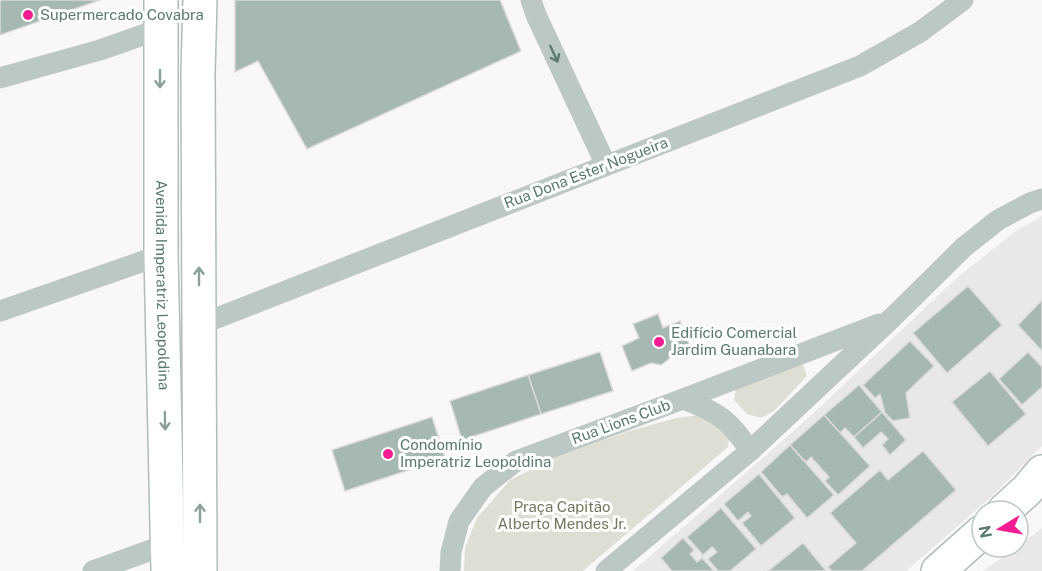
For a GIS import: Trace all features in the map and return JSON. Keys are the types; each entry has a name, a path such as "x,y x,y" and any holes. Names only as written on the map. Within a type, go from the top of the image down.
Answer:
{"main road":[{"path":"200,0 200,571"},
{"name":"Avenida Imperatriz Leopoldina","path":"160,14 161,255 168,558"},
{"path":"938,571 970,543"}],"street":[{"path":"531,0 606,165"},
{"name":"Rua Dona Ester Nogueira","path":"199,325 860,66 920,32 963,0"},
{"path":"0,78 100,50 160,14"},
{"name":"Rua Lions Club","path":"606,571 750,451 964,247 998,220 1042,199"},
{"path":"0,311 161,255"},
{"name":"Rua Lions Club","path":"450,571 451,552 459,521 483,487 516,460 891,319"},
{"name":"Rua Lions Club","path":"683,399 713,410 737,430 750,451"},
{"path":"93,571 168,558"}],"shaded area":[{"path":"1042,216 1042,446 991,497 970,499 970,515 906,571 633,571 805,421 959,276 1016,231"},
{"path":"1042,528 1042,571 983,571 1000,559 1030,559 1030,538"}],"green space":[{"path":"791,364 803,365 807,376 774,411 761,418 747,414 734,400 736,388"},
{"name":"Praça Capitão Alberto Mendes Jr.","path":"700,415 730,432 728,447 583,571 464,571 465,548 477,518 510,480 559,456 626,432 676,418"}],"building":[{"name":"Supermercado Covabra","path":"0,0 100,0 0,35"},
{"path":"235,0 500,0 521,51 307,149 258,61 235,72"},
{"path":"968,286 1002,325 947,373 913,333"},
{"path":"1042,300 1042,351 1018,325"},
{"name":"Edifício Comercial Jardim Guanabara","path":"658,314 663,328 680,321 690,347 670,355 669,359 661,365 651,363 632,371 622,346 639,338 633,324"},
{"path":"910,341 934,366 906,393 910,418 893,421 885,413 880,394 875,398 863,385"},
{"name":"Condomínio Imperatriz Leopoldina","path":"600,352 613,391 541,414 528,375"},
{"path":"1028,352 1042,367 1042,387 1022,405 999,379"},
{"path":"990,371 1026,414 988,446 952,402"},
{"name":"Condomínio Imperatriz Leopoldina","path":"528,375 541,414 462,440 450,401"},
{"path":"859,385 882,412 854,437 845,428 840,433 824,415"},
{"path":"882,412 906,440 890,455 882,445 888,439 881,432 863,448 854,437"},
{"path":"824,415 870,466 838,495 825,481 829,477 811,457 806,462 790,445"},
{"name":"Condomínio Imperatriz Leopoldina","path":"432,417 445,458 345,491 332,450"},
{"path":"790,445 834,495 807,518 787,494 782,497 761,472"},
{"path":"923,451 956,490 862,571 832,571 828,567 856,543 830,513 880,470 888,480"},
{"path":"759,474 795,518 761,546 742,523 751,516 748,512 738,521 724,504"},
{"path":"721,508 756,549 730,571 718,571 708,559 717,552 712,547 703,555 687,537"},
{"path":"683,538 694,550 690,554 697,562 702,558 714,571 672,571 661,558"},
{"path":"803,543 826,571 768,571"}],"place":[{"name":"Supermercado Covabra","path":"28,15"},
{"name":"Edifício Comercial Jardim Guanabara","path":"659,342"},
{"name":"Condomínio Imperatriz Leopoldina","path":"388,454"}]}
